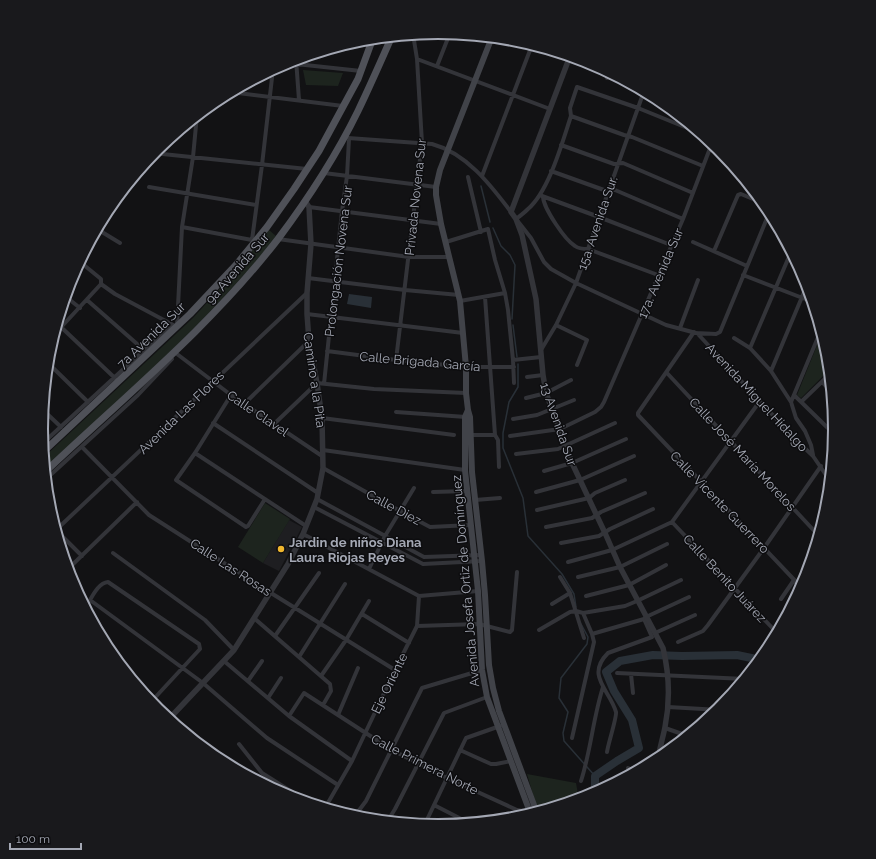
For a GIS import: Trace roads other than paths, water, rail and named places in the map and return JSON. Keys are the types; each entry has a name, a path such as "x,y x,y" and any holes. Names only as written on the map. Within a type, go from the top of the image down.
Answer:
{"main road":[{"name":"9a Avenida Sur","path":"50,468 198,328 252,271 307,204 324,173 347,138 389,42"},
{"name":"Avenida Josefa Ortiz de Domínguez","path":"490,42 448,150 436,187 441,224 459,298 463,333 468,410 465,470 478,591 482,670 488,697 535,808"},
{"name":"7a Avenida Sur","path":"48,446 63,429 177,327 228,274 280,208 319,151 353,90 370,45"},
{"name":"Avenida Josefa Ortiz de Domínguez","path":"468,417 471,435 472,472 482,558 489,665 501,726 511,761 528,809"}],"street":[{"path":"438,66 448,39"},
{"name":"Privada Novena Sur","path":"396,360 422,143 417,59 414,40"},
{"path":"482,176 530,50"},
{"path":"417,59 550,109"},
{"path":"511,212 568,62"},
{"path":"301,64 361,71"},
{"path":"296,66 299,100"},
{"path":"182,227 253,241 256,205 273,76"},
{"path":"684,127 638,108 578,87 570,108 571,116 541,196 529,209 516,219 531,238 544,262 551,269 576,283 642,315 666,325 695,332 716,334 720,332 767,219"},
{"path":"240,93 343,106"},
{"name":"15a. Avenida Sur.","path":"541,354 576,283 642,97"},
{"path":"571,116 628,136 703,166"},
{"path":"177,327 182,227 193,157 196,123"},
{"path":"347,138 432,144 448,150 482,176 511,212"},
{"name":"Prolongación Novena Sur","path":"321,383 328,351 342,210 348,176 347,138"},
{"path":"561,145 614,164 623,162 693,193"},
{"name":"17a. Avenida Sur","path":"560,429 594,412 601,407 604,402 693,193 710,149"},
{"path":"161,154 307,170"},
{"path":"551,171 604,190 615,190 682,219"},
{"path":"324,173 436,187"},
{"path":"468,176 481,232"},
{"path":"149,187 256,205"},
{"path":"714,251 738,195 741,194 753,199"},
{"path":"541,196 671,244"},
{"path":"541,196 566,236 575,246 582,249 588,249 658,275"},
{"path":"307,204 426,223 441,224"},
{"name":"Camino a la Pita","path":"172,715 234,650 288,564 303,534 317,499 323,468 321,383 309,341 307,293 311,244 307,204"},
{"name":"13 Avenida Sur","path":"511,212 516,219 522,235 536,300 543,375 546,392 552,410 572,463 612,550 645,618 663,648 668,707 660,750"},
{"path":"446,242 488,229 495,260 506,293 514,367 514,383"},
{"path":"102,231 120,244"},
{"path":"278,239 409,257 450,257"},
{"path":"693,242 747,266"},
{"path":"750,348 789,259"},
{"path":"84,265 101,279 101,284 62,328 117,380"},
{"path":"744,275 806,300"},
{"path":"308,278 459,298 484,297 506,293"},
{"path":"680,328 698,280"},
{"path":"101,284 115,294 177,327"},
{"name":"Avenida Las Flores","path":"60,526 113,478 307,293"},
{"path":"771,371 804,294"},
{"path":"484,297 495,435 498,440 499,468"},
{"path":"70,300 80,308"},
{"path":"87,300 144,350"},
{"path":"307,314 463,333"},
{"path":"556,325 587,340 577,365"},
{"path":"48,440 63,429 88,402 117,380 144,350 167,329 177,327"},
{"path":"51,476 138,395 198,328"},
{"path":"667,373 695,332"},
{"name":"Avenida Miguel Hidalgo","path":"695,332 793,437 813,456 825,472"},
{"path":"734,338 750,348 771,371 791,402 796,418 805,431 813,456"},
{"path":"791,402 818,338"},
{"path":"244,404 309,341"},
{"name":"Calle Brigada García","path":"328,351 466,367 514,367"},
{"name":"Calle Clavel","path":"176,354 244,404 323,453"},
{"path":"513,360 541,354"},
{"path":"53,368 88,402"},
{"name":"Calle Vicente Guerrero","path":"667,373 638,415 797,583"},
{"name":"Calle José María Morelos","path":"667,373 815,532"},
{"path":"527,377 543,375"},
{"path":"802,401 825,379"},
{"path":"526,398 546,392 571,380"},
{"path":"822,382 826,386"},
{"path":"274,424 321,383 374,389 466,393"},
{"path":"231,395 176,480 246,527 264,499"},
{"path":"794,395 802,401 828,428"},
{"path":"513,419 537,415 574,400"},
{"path":"568,562 612,550 672,522 760,401"},
{"path":"396,412 468,417"},
{"path":"48,415 63,429"},
{"path":"322,418 454,435"},
{"path":"214,423 318,493"},
{"path":"516,454 558,449 615,423"},
{"path":"510,436 560,429"},
{"path":"471,435 495,435"},
{"path":"544,471 572,463 626,439"},
{"name":"Calle Las Rosas","path":"82,447 149,515 395,670"},
{"path":"194,453 306,526"},
{"path":"323,453 465,470"},
{"path":"536,492 580,480 634,456"},
{"path":"678,642 703,631 736,589 821,466"},
{"name":"Calle Diez","path":"323,468 430,527 471,525"},
{"path":"537,510 589,498 596,493 625,480"},
{"path":"369,570 385,536 414,488"},
{"path":"433,492 467,491"},
{"path":"546,527 592,518 601,512 645,493"},
{"path":"475,500 500,498"},
{"path":"317,499 424,557 482,558"},
{"path":"72,565 137,502"},
{"path":"314,507 423,564 475,558"},
{"path":"561,543 599,536 654,509"},
{"name":"Calle Benito Juárez","path":"672,522 773,629"},
{"path":"303,534 419,596 478,591"},
{"path":"63,538 82,556"},
{"path":"578,578 620,567 667,544"},
{"path":"113,552 205,620 234,650"},
{"path":"586,596 629,585 666,565"},
{"path":"417,626 479,624 508,632 512,630 517,572"},
{"path":"275,636 319,573"},
{"path":"560,577 570,593 584,638"},
{"path":"540,630 570,612 576,611 583,613 625,606 637,602 681,580"},
{"path":"782,599 794,580"},
{"path":"88,603 100,585 108,582 199,644 200,649 155,698"},
{"path":"299,657 345,584"},
{"path":"552,604 570,593"},
{"name":"Eje Oriente","path":"327,804 352,761 364,733 417,626 419,596"},
{"path":"592,634 645,618 688,597"},
{"path":"90,600 203,682 266,738 338,785"},
{"path":"321,676 346,640 369,601"},
{"path":"572,738 594,642 583,613"},
{"path":"362,614 408,643"},
{"path":"607,752 616,713 598,677 599,668 603,658 608,653 654,635 695,615"},
{"path":"254,618 330,684 332,687 331,692 323,706"},
{"path":"224,661 289,716 352,761"},
{"path":"248,681 262,661"},
{"path":"338,715 358,668"},
{"path":"359,811 366,801 422,688 482,670"},
{"path":"617,673 739,679"},
{"path":"631,674 633,693"},
{"path":"268,698 281,678"},
{"path":"581,781 586,768 599,699 603,687"},
{"name":"Calle Primera Norte","path":"289,716 304,693 392,750 447,778 520,811"},
{"path":"389,817 395,809 444,713 488,697"},
{"path":"668,707 710,709"},
{"path":"427,820 466,738 501,726"},
{"path":"665,728 682,734"},
{"path":"238,744 258,770 287,789"},
{"path":"460,750 491,764 511,761"},
{"path":"434,805 461,819"}],"waterway":[{"path":"481,186 490,222"},
{"path":"493,228 501,246 510,255 515,265 512,319"},
{"path":"513,325 517,357"},
{"path":"518,364 518,387 509,402 503,433 503,448 523,498 528,536 562,574 574,594 576,607"},
{"path":"581,624 588,637 587,644 561,678 559,698 568,712 563,733 564,741 595,776"},
{"path":"595,787 595,776 639,748 632,720 614,691 606,672 620,661 653,655 737,655 754,659"}],"place":[{"name":"Jardin de niños Diana Laura Riojas Reyes","path":"281,549"}]}
